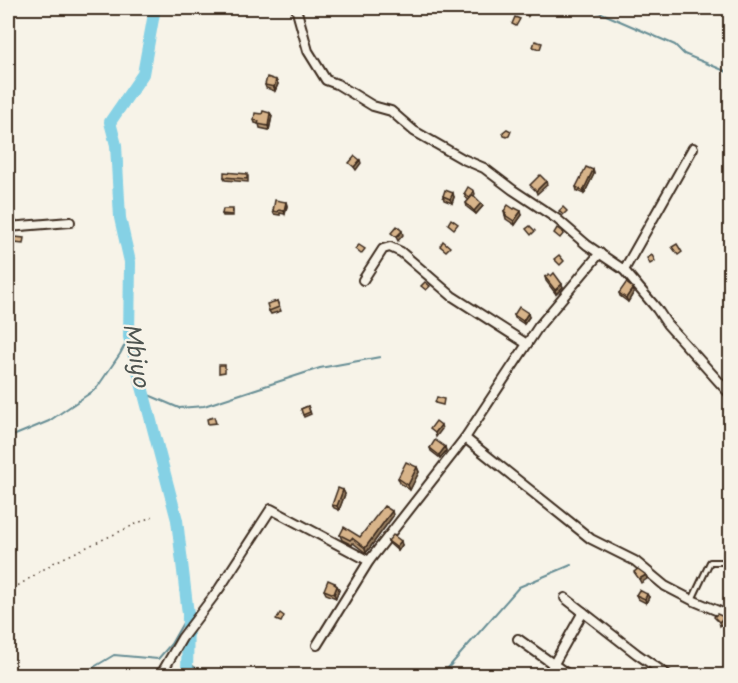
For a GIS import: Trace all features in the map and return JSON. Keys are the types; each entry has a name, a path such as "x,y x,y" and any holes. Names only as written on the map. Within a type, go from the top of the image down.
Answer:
{"street":[{"path":"296,8 308,51 326,80 337,84 373,106 391,111 414,130 484,168 624,270 667,324 727,384 730,394"},
{"path":"624,270 693,148"},
{"path":"8,226 70,222"},
{"path":"363,280 383,249 390,247 401,252 452,296 527,344"},
{"path":"317,645 369,561 465,438 539,326 600,253"},
{"path":"465,438 591,539 635,561 666,586 730,616"},
{"path":"160,675 182,638 219,588 271,509 369,561"},
{"path":"565,598 637,654 669,675"},
{"path":"547,675 583,612"},
{"path":"518,639 570,675"}],"lane":[{"path":"692,600 710,562 730,562"}],"path":[{"path":"8,592 55,562 153,516"}],"building":[{"path":"515,17 520,19 516,26 512,24"},
{"path":"535,41 542,43 540,49 533,47"},
{"path":"267,77 276,80 274,87 265,85"},
{"path":"263,111 270,113 268,126 258,124 259,121 254,120 255,113 262,114"},
{"path":"507,129 511,131 507,137 503,132"},
{"path":"355,156 360,160 354,167 349,163"},
{"path":"586,167 593,170 583,191 576,187"},
{"path":"224,172 247,174 247,179 224,177"},
{"path":"540,175 546,181 536,191 530,185"},
{"path":"468,187 474,191 470,198 464,194"},
{"path":"445,190 453,193 450,199 443,196"},
{"path":"473,195 481,203 474,211 466,203"},
{"path":"275,200 286,202 284,211 273,211"},
{"path":"508,205 521,211 514,221 505,215 504,211"},
{"path":"563,207 567,211 563,215 559,211"},
{"path":"223,209 233,209 232,215 222,214"},
{"path":"451,219 458,224 454,229 448,224"},
{"path":"397,226 402,231 396,237 391,233"},
{"path":"530,226 535,231 531,235 526,229"},
{"path":"557,228 564,233 560,238 554,233"},
{"path":"15,237 24,238 23,244 15,243"},
{"path":"443,241 450,247 446,251 440,246"},
{"path":"677,244 682,252 678,255 672,247"},
{"path":"359,245 365,249 361,254 355,249"},
{"path":"559,255 564,261 560,265 554,259"},
{"path":"652,255 655,261 650,264 647,258"},
{"path":"554,273 562,284 555,290 545,277"},
{"path":"425,282 430,286 426,290 421,286"},
{"path":"626,283 633,288 626,298 619,293"},
{"path":"277,301 279,307 269,311 267,304"},
{"path":"519,307 528,313 523,321 514,315"},
{"path":"219,365 225,365 225,372 219,373"},
{"path":"10,368 13,375 8,377 8,369"},
{"path":"437,397 444,399 443,405 435,403"},
{"path":"308,406 310,412 303,415 301,409"},
{"path":"214,417 216,423 208,424 207,419"},
{"path":"436,421 441,425 435,433 430,429"},
{"path":"435,440 445,447 439,455 430,448"},
{"path":"406,462 417,467 408,485 398,478"},
{"path":"338,488 343,490 337,506 332,505"},
{"path":"384,506 392,511 365,548 352,538 350,540 340,535 344,527 360,537"},
{"path":"393,535 401,541 396,547 388,541"},
{"path":"638,569 646,575 639,579 634,572"},
{"path":"328,580 337,586 334,594 324,590"},
{"path":"639,590 647,594 645,599 636,595"},
{"path":"280,613 284,616 281,622 276,620"},
{"path":"717,614 724,617 719,622 714,617"},
{"path":"730,635 730,645 725,642"}],"waterway":[{"name":"Mbiyo","path":"155,8 143,74 110,122 116,145 120,218 130,262 129,337 177,520 188,614 187,676"},
{"path":"590,8 675,45 684,54 730,73"},
{"path":"8,438 49,421 96,389 129,337"},
{"path":"144,393 179,408 204,406 320,368 380,357"},
{"path":"441,676 519,587 571,565"},
{"path":"79,676 114,655 158,659 171,644 188,614"},
{"path":"187,662 208,676"}]}
